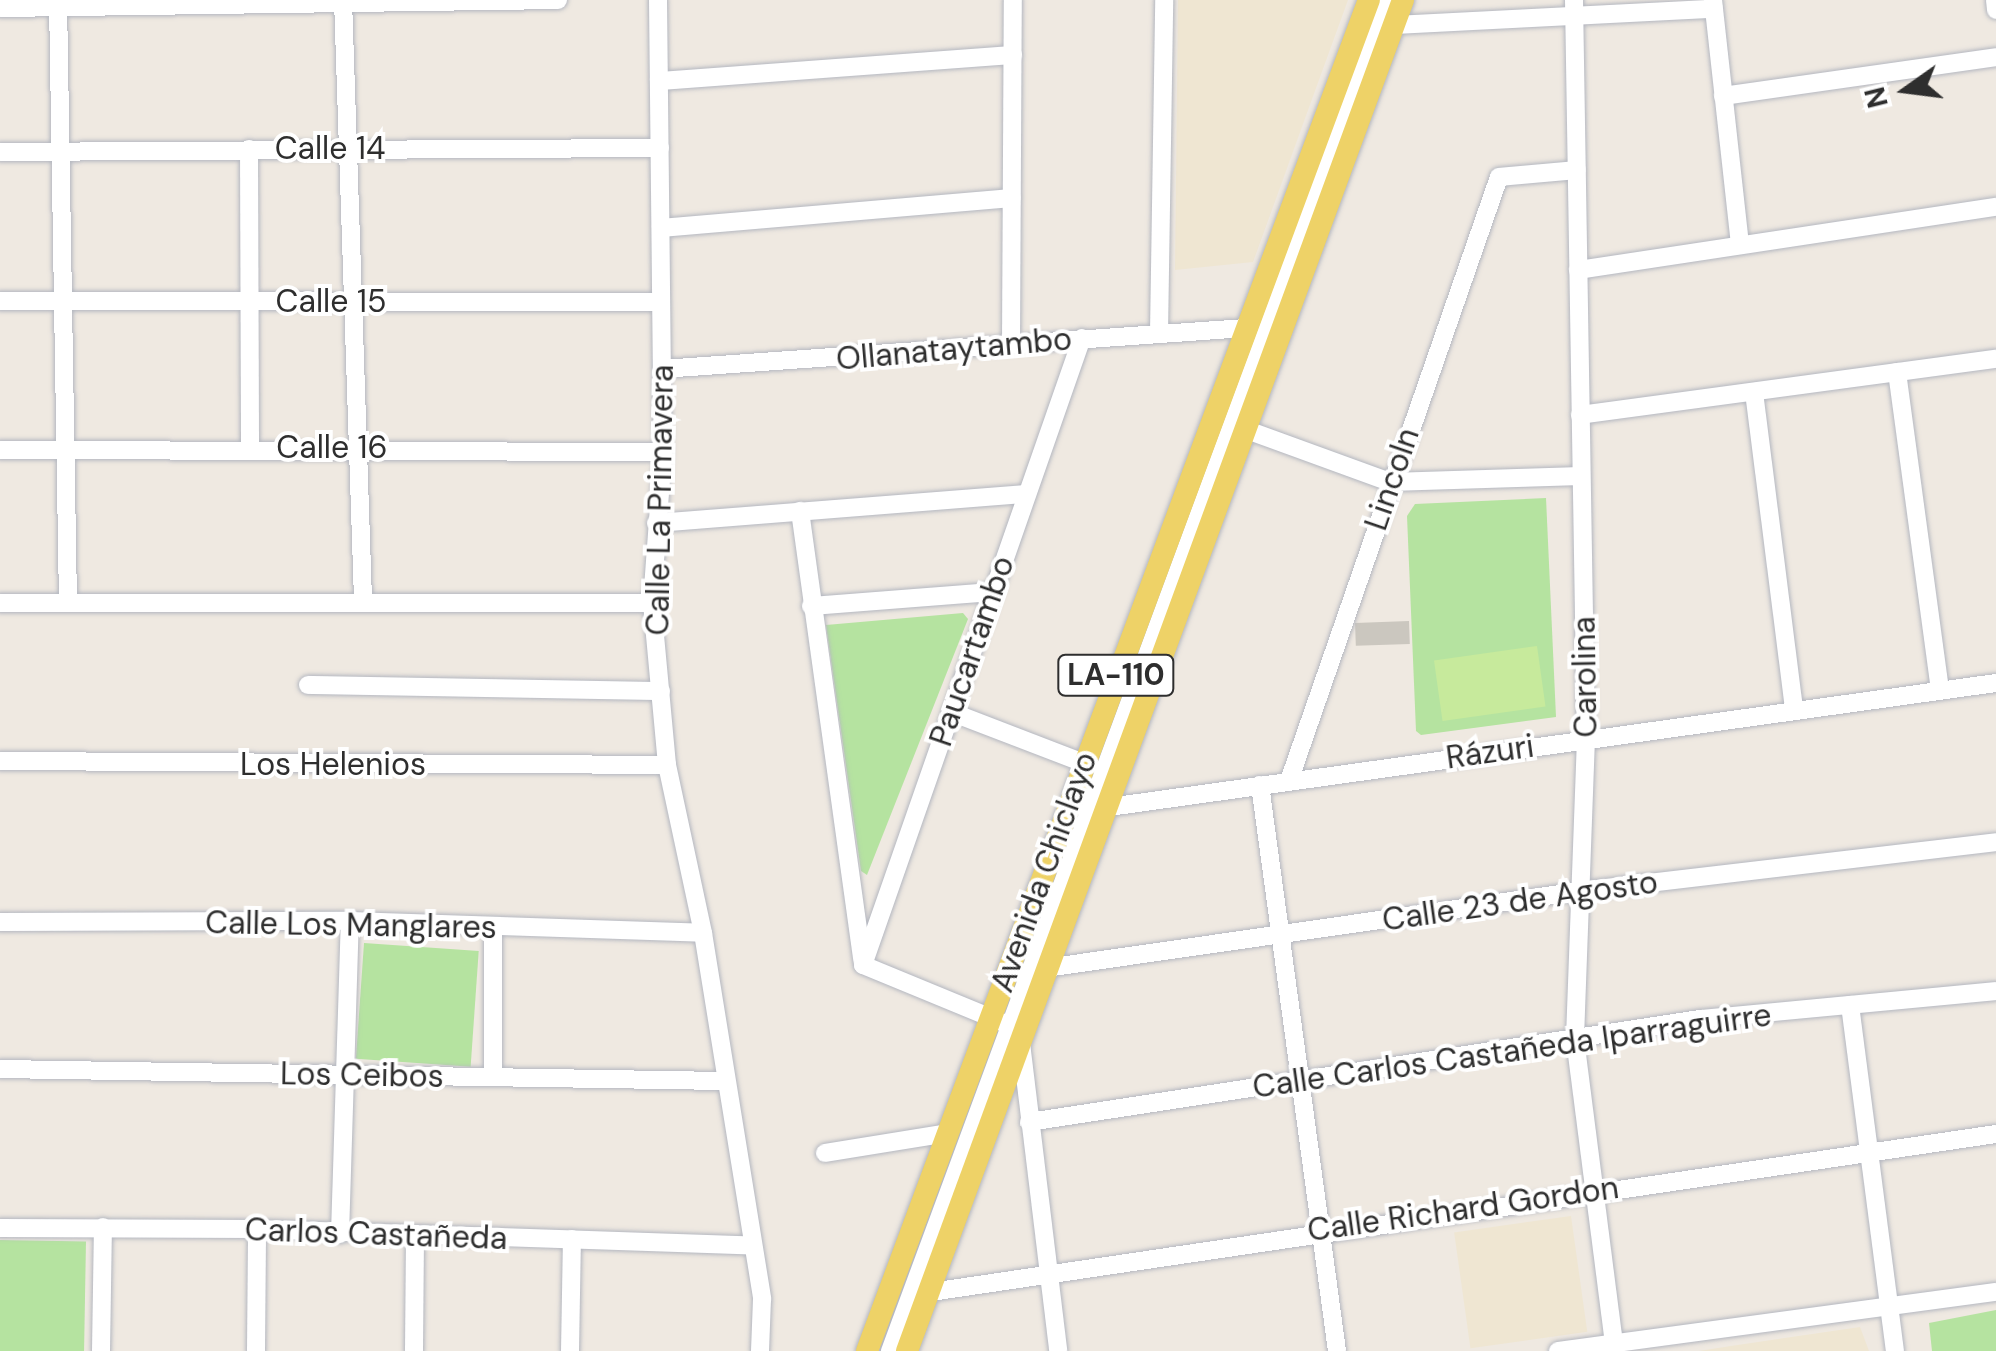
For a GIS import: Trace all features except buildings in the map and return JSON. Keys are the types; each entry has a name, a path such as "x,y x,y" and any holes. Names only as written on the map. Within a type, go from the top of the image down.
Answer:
{"main road":[{"name":"Avenida Chiclayo","path":"907,1351 931,1292 1084,763 1368,0"},
{"name":"Avenida Chiclayo","path":"868,1351 948,1133 1006,1026 1046,968 1403,0"}],"street":[{"path":"0,8 58,4 558,0"},
{"name":"Calle La Primavera","path":"658,0 663,452 652,603 667,765 703,933 762,1299 760,1351"},
{"path":"1012,343 1013,0"},
{"path":"1159,333 1164,0"},
{"name":"Avenida Chiclayo","path":"890,1351 1006,1026 1389,0"},
{"path":"1995,0 1996,10"},
{"path":"343,2 363,601"},
{"path":"58,4 68,603"},
{"path":"1394,25 1574,8 1713,4 1740,245"},
{"name":"Carolina","path":"1574,8 1586,738 1576,1039 1615,1347"},
{"path":"659,81 1013,55"},
{"path":"1723,96 1996,57"},
{"name":"Calle 14","path":"0,152 660,148"},
{"path":"249,149 250,446"},
{"name":"Lincoln","path":"1289,781 1499,178 1576,170"},
{"path":"660,228 1012,198"},
{"path":"1578,270 1996,207"},
{"name":"Calle 15","path":"0,302 661,302"},
{"name":"Ollanataytambo","path":"662,369 1245,328"},
{"name":"Paucartambo","path":"863,966 1082,338"},
{"path":"1580,416 1996,359"},
{"path":"1897,372 1940,690"},
{"path":"1754,392 1794,710"},
{"path":"1247,430 1390,482 1582,476"},
{"name":"Calle 16","path":"0,450 358,446 663,452"},
{"path":"656,523 1027,494"},
{"path":"800,511 863,966 1006,1026 1029,1122 1058,1351"},
{"path":"811,606 992,592"},
{"path":"0,603 652,603"},
{"name":"Rázuri","path":"1102,808 1996,682"},
{"path":"308,685 662,691"},
{"path":"951,712 1084,763"},
{"name":"Los Helenios","path":"0,761 667,765"},
{"path":"1260,785 1337,1351"},
{"name":"Calle 23 de Agosto","path":"1046,968 1581,891 1996,842"},
{"path":"340,1234 350,921"},
{"name":"Calle Los Manglares","path":"0,922 350,921 703,933"},
{"path":"493,927 493,1078"},
{"name":"Calle Carlos Castañeda Iparraguirre","path":"1029,1122 1576,1039 1996,991"},
{"path":"1850,1005 1895,1351"},
{"name":"Los Ceibos","path":"0,1070 724,1081"},
{"path":"825,1153 948,1133"},
{"name":"Calle Richard Gordon","path":"931,1292 1049,1270 1594,1189 1996,1134"},
{"path":"101,1351 103,1226"},
{"name":"Carlos Castañeda","path":"0,1228 257,1229 415,1238 752,1246"},
{"path":"256,1351 257,1229"},
{"path":"414,1351 415,1238"},
{"path":"570,1351 572,1240"},
{"path":"1558,1351 1615,1347 1996,1292"}],"shaded area":[{"path":"1178,0 1348,0 1253,262 1175,270"},
{"path":"1571,1216 1587,1332 1470,1348 1454,1232"},
{"path":"1860,1327 1869,1351 1699,1351 1731,1346"}],"green space":[{"path":"1546,498 1556,717 1421,735 1416,731 1407,516 1415,504"},
{"path":"963,613 968,619 867,875 861,871 826,625"},
{"path":"1537,646 1545,706 1443,721 1434,660"},
{"path":"364,943 479,951 471,1067 356,1059"},
{"path":"0,1240 86,1242 84,1351 0,1351"},
{"path":"1996,1310 1996,1351 1932,1351 1929,1323"}]}
